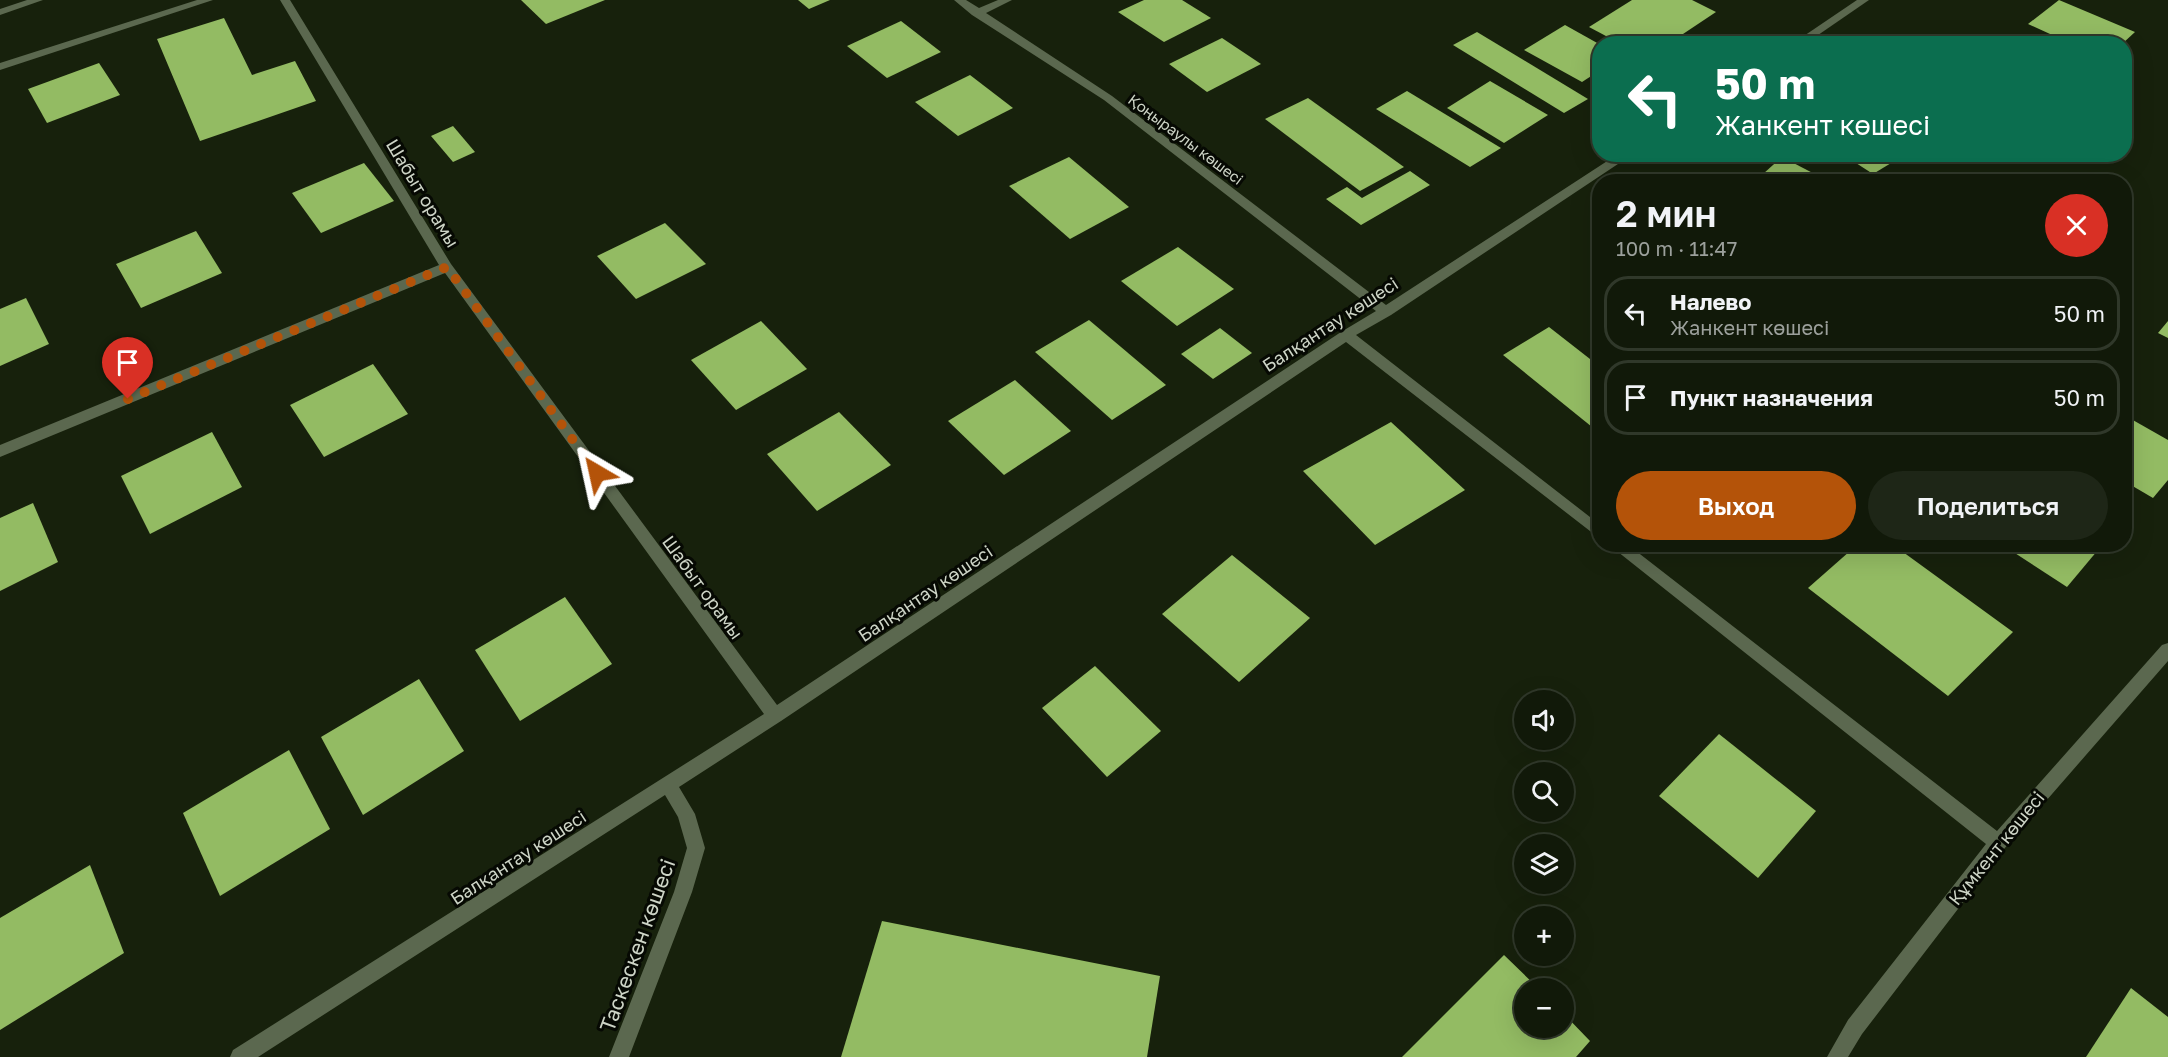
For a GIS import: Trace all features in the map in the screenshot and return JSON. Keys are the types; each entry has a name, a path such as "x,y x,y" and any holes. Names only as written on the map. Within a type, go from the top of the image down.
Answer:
{"street":[{"path":"0,12 38,0"},
{"path":"0,67 208,0"},
{"name":"Шабыт орамы","path":"285,0 447,267 775,716"},
{"name":"Қоңыраулы көшесі","path":"959,0 1107,98 1386,312"},
{"path":"976,13 1007,0"},
{"path":"1809,36 1864,0"},
{"name":"Балқантау көшесі","path":"1596,174 1615,162"},
{"name":"Балқантау көшесі","path":"240,1057 775,716 1346,335 1386,312 1592,177"},
{"path":"0,451 447,267"},
{"path":"1346,335 1592,527"},
{"path":"1625,552 1998,843"},
{"name":"Құмкент көшесі","path":"1837,1057 1855,1027 1998,843 2168,650"},
{"name":"Таскескен көшесі","path":"619,1057 683,892 696,848 686,814 668,784"}],"building":[{"path":"521,0 605,0 546,24"},
{"path":"798,0 830,0 809,9"},
{"path":"1144,0 1182,0 1211,18 1164,42 1118,12"},
{"path":"1632,0 1692,0 1716,12 1680,36 1606,36 1589,27"},
{"path":"2059,0 2135,32 2131,36 2054,36 2028,24"},
{"path":"224,18 252,75 295,61 316,101 200,141 157,39"},
{"path":"901,21 941,52 887,78 847,46"},
{"path":"1565,25 1592,40 1592,76 1582,82 1524,50"},
{"path":"1477,32 1588,99 1564,113 1453,45"},
{"path":"1222,38 1261,64 1207,92 1169,64"},
{"path":"99,63 120,95 47,123 28,89"},
{"path":"970,75 1013,108 958,136 915,102"},
{"path":"1490,81 1548,115 1504,143 1447,108"},
{"path":"1407,91 1501,148 1470,167 1376,109"},
{"path":"1308,98 1404,167 1360,191 1265,119"},
{"path":"453,126 475,152 453,162 431,136"},
{"path":"1069,157 1129,207 1070,239 1009,186"},
{"path":"1776,162 1792,162 1815,174 1763,174"},
{"path":"1854,162 1893,162 1873,174"},
{"path":"364,163 394,201 321,233 292,193"},
{"path":"1410,171 1430,185 1361,225 1326,199 1347,187 1362,198"},
{"path":"665,223 706,264 636,299 597,256"},
{"path":"196,231 222,273 141,308 116,264"},
{"path":"1178,247 1234,289 1177,326 1121,281"},
{"path":"26,298 49,344 0,366 0,309"},
{"path":"1089,320 1166,385 1112,420 1035,352"},
{"path":"761,321 807,369 736,410 691,360"},
{"path":"2168,321 2168,338 2158,333"},
{"path":"1549,327 1592,361 1592,427 1503,355"},
{"path":"1220,328 1252,353 1213,379 1181,354"},
{"path":"373,364 408,414 324,457 290,405"},
{"path":"1015,380 1071,431 1004,475 948,421"},
{"path":"839,412 891,465 817,511 767,454"},
{"path":"2132,420 2168,440 2168,480 2153,498 2132,486"},
{"path":"1391,422 1465,490 1375,545 1303,471"},
{"path":"212,432 242,487 150,534 121,476"},
{"path":"33,503 58,562 0,591 0,518"},
{"path":"1849,552 1903,552 2013,632 1948,696 1808,588"},
{"path":"2013,552 2096,552 2067,587"},
{"path":"1232,555 1310,618 1239,682 1162,614"},
{"path":"565,597 612,664 520,721 475,650"},
{"path":"1095,666 1161,731 1107,777 1042,708"},
{"path":"419,679 464,751 363,815 321,737"},
{"path":"1719,734 1816,811 1758,878 1659,796"},
{"path":"289,750 330,829 220,896 183,813"},
{"path":"90,865 124,953 0,1030 0,918"},
{"path":"882,921 1160,976 1147,1057 841,1057"},
{"path":"1504,955 1528,978 1514,978 1514,1038 1574,1038 1574,1024 1590,1041 1576,1057 1402,1057"},
{"path":"2131,988 2168,1017 2168,1057 2086,1057"}],"route":[{"path":"128,399 447,267 597,473"}]}
